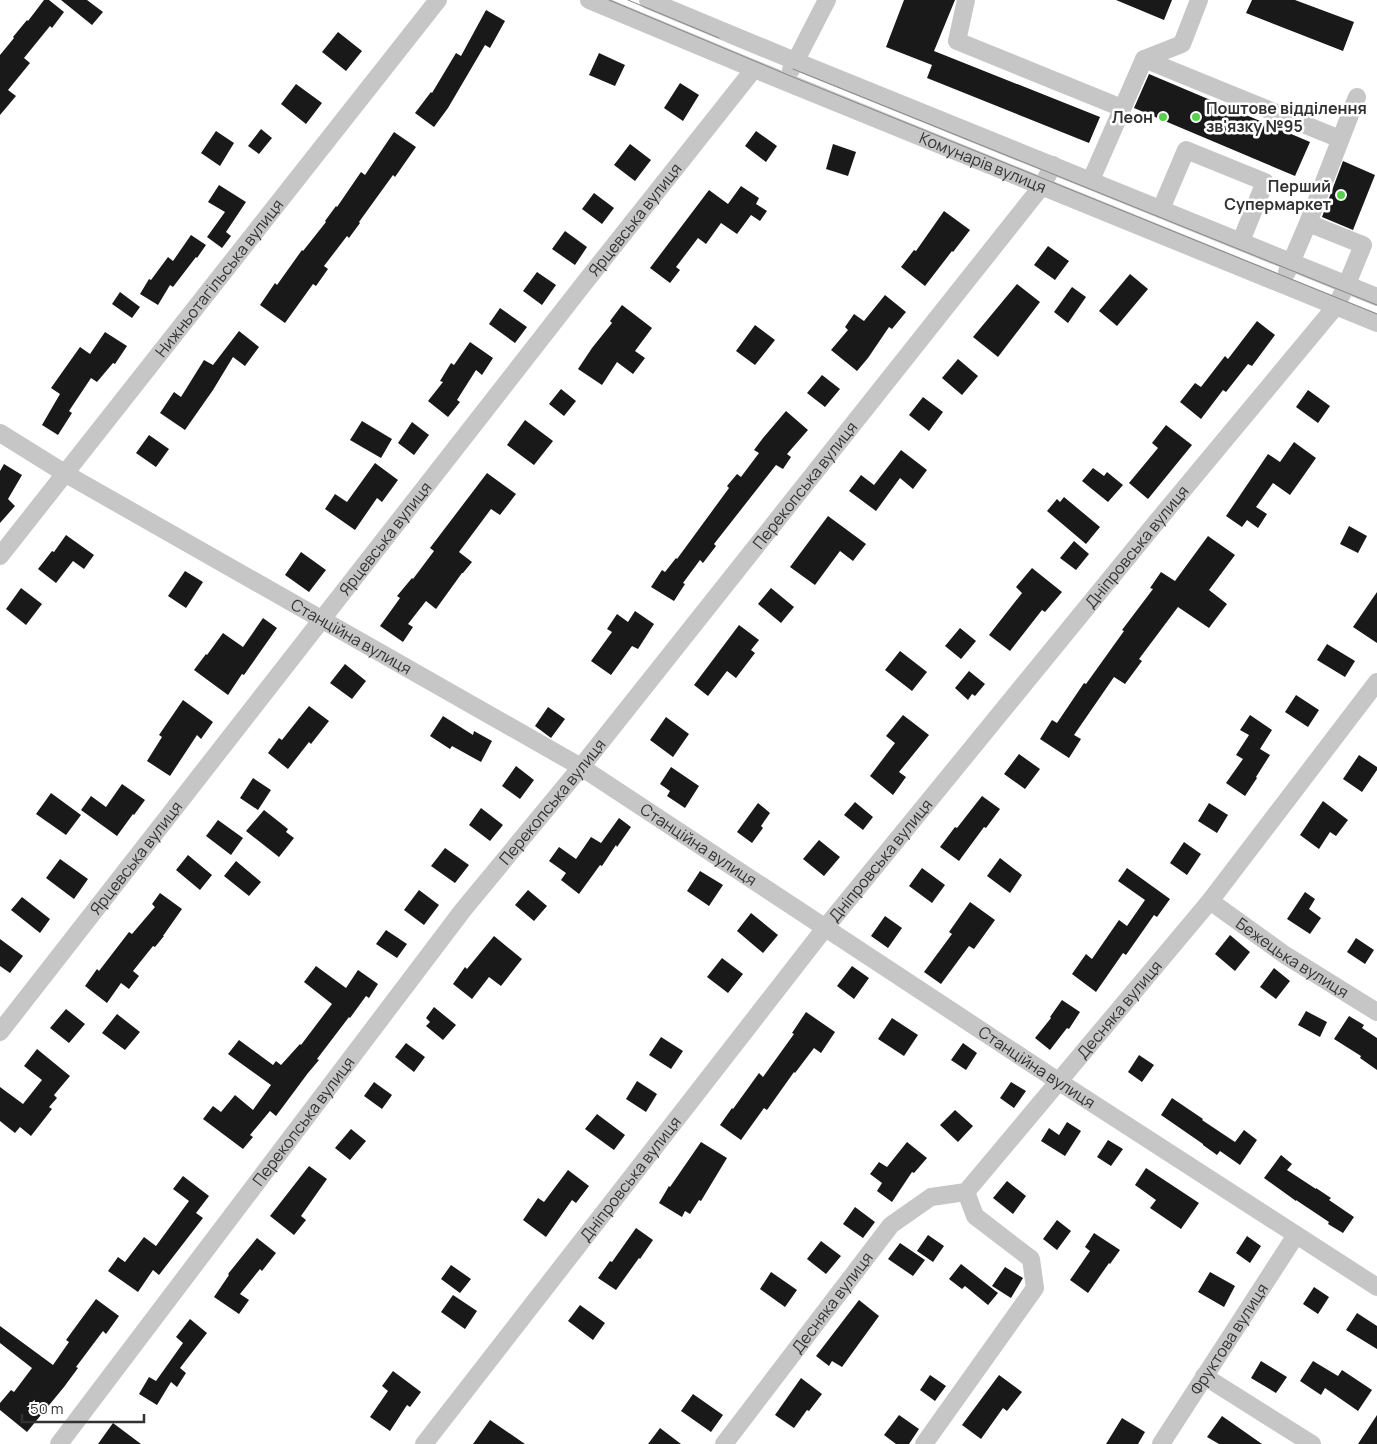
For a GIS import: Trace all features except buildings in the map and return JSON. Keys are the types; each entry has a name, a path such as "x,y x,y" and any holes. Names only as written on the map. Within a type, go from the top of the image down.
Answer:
{"street":[{"name":"Нижньотагільська вулиця","path":"0,556 438,0"},
{"name":"Комунарів вулиця","path":"589,0 785,82 1377,323"},
{"name":"Комунарів вулиця","path":"648,0 1377,297"},
{"path":"785,82 827,0"},
{"path":"966,0 957,41 1122,108"},
{"path":"1090,180 1144,59 1182,44 1199,0"},
{"path":"1144,59 1340,139"},
{"name":"Ярцевська вулиця","path":"0,1032 754,69"},
{"path":"1282,284 1357,97"},
{"path":"1162,209 1186,150 1265,182 1241,241"},
{"name":"Перекопська вулиця","path":"60,1444 463,910 581,767 1042,186 1053,165"},
{"name":"Дніпровська вулиця","path":"424,1444 825,928 1154,525 1336,306 1363,244 1308,223"},
{"name":"Станційна вулиця","path":"0,433 66,474 581,767 1058,1081 1377,1287"},
{"name":"Десняка вулиця","path":"724,1444 891,1225 931,1196 966,1192 1210,900 1377,682"},
{"name":"Бежецька вулиця","path":"1210,900 1285,955 1377,1012"},
{"path":"924,1444 1035,1288 1032,1259 975,1216 966,1192"},
{"name":"Фруктова вулиця","path":"1161,1444 1296,1235"},
{"path":"1204,1376 1312,1444"}],"tram line":[{"path":"609,0 788,75 1377,314"},
{"path":"628,0 719,38"},
{"path":"793,69 1377,305"}],"place":[{"name":"Леон","path":"1163,117"},
{"name":"Поштове відділення зв'язку №95","path":"1196,117"},
{"name":"Перший Супермаркет","path":"1341,195"}]}
